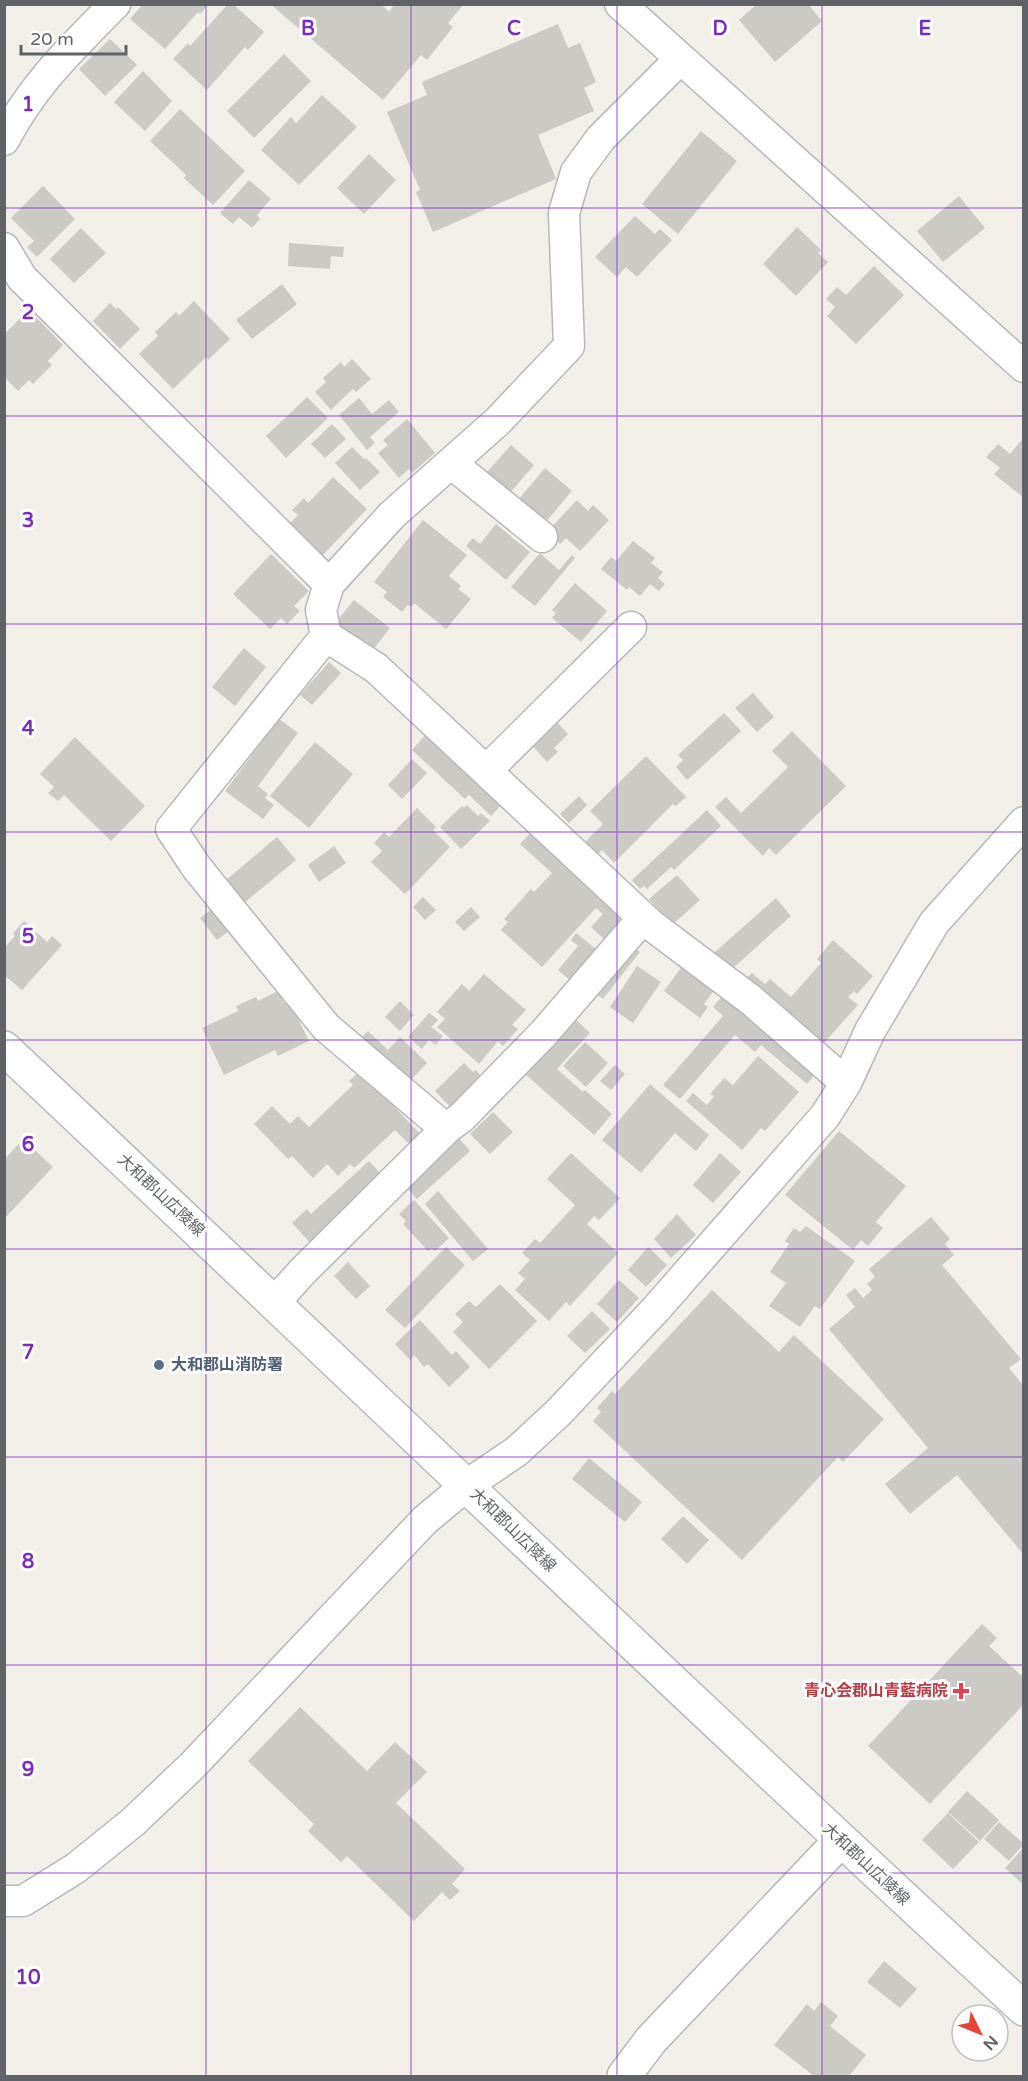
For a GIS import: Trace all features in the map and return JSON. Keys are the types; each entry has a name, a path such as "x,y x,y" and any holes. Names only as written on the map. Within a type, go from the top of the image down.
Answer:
{"main road":[{"name":"大和郡山広陵線","path":"4,1048 275,1302 840,1841 1023,2009"},
{"path":"624,2076 651,2040 840,1841"}],"street":[{"path":"4,140 19,113 49,72 116,4"},
{"path":"620,4 1023,367"},
{"path":"680,58 601,138 576,172 564,213 569,346 498,422 392,515 329,584 321,610 326,636 376,668 643,918 751,1000 846,1083"},
{"path":"4,248 22,278 329,584"},
{"path":"451,463 542,537"},
{"path":"486,771 631,627"},
{"path":"326,636 171,829 197,868 326,1027 446,1129"},
{"path":"4,1901 23,1900 41,1890 76,1868 133,1822 192,1766 425,1520 467,1485 517,1451 559,1412 656,1309 825,1116 846,1083 870,1031 934,923 1023,822"},
{"path":"275,1302 302,1272 446,1129 462,1117 544,1033 643,918"}],"building":[{"path":"143,4 209,4 200,14 198,12 165,49 130,19"},
{"path":"228,4 233,4 264,32 248,50 245,47 207,90 173,59 188,43 190,46"},
{"path":"270,4 381,4 389,12 395,4 464,4 448,23 453,27 427,60 421,55 383,100"},
{"path":"757,4 808,4 822,21 775,62 739,20"},
{"path":"558,24 568,48 580,43 596,82 584,88 594,111 538,135 556,179 433,232 416,192 420,190 387,112 427,95 422,82"},
{"path":"110,39 137,65 105,96 79,69"},
{"path":"284,54 311,81 254,138 227,111"},
{"path":"143,71 172,101 145,131 114,102"},
{"path":"322,95 357,127 299,185 261,150 291,117 296,123"},
{"path":"180,109 245,171 213,205 184,178 186,175 150,141"},
{"path":"701,131 737,161 678,234 642,204"},
{"path":"369,154 396,180 364,214 337,188"},
{"path":"249,180 271,199 257,215 260,219 252,228 239,217 233,224 220,213"},
{"path":"43,186 75,219 37,257 27,247 34,241 11,218"},
{"path":"959,196 985,228 943,262 917,231"},
{"path":"635,216 655,234 660,229 672,240 637,277 626,267 617,277 595,257"},
{"path":"797,227 821,250 818,253 828,262 796,296 763,264"},
{"path":"81,228 106,253 74,283 50,259"},
{"path":"289,243 344,247 343,257 331,256 330,269 288,266"},
{"path":"874,266 904,295 856,344 827,316 835,307 826,299 837,287 846,295"},
{"path":"282,284 297,304 252,339 236,320"},
{"path":"194,301 230,339 208,360 206,357 173,389 139,354 158,336 155,332 176,312 179,316"},
{"path":"110,303 116,309 118,307 140,329 120,349 93,321"},
{"path":"29,310 63,345 48,361 52,365 33,384 29,380 18,391 4,377 4,334"},
{"path":"352,359 371,379 356,392 353,389 331,410 315,392 326,382 323,378 341,362 344,367"},
{"path":"307,397 328,418 286,458 266,436"},
{"path":"359,398 372,414 389,400 399,412 370,437 375,443 367,450 339,415"},
{"path":"407,419 435,453 412,473 409,469 399,478 378,453 388,445 383,440"},
{"path":"332,424 346,439 325,458 311,444"},
{"path":"1024,437 1024,498 994,474 1000,468 986,457 998,444 1010,454"},
{"path":"511,445 534,465 510,493 487,472"},
{"path":"352,447 380,472 360,490 335,463"},
{"path":"545,468 572,491 544,524 517,501"},
{"path":"333,477 367,509 321,557 283,531 298,515 292,510 304,498 308,503"},
{"path":"577,500 588,511 593,505 609,520 580,551 566,538 560,544 547,532"},
{"path":"423,520 467,555 449,576 461,586 458,589 471,599 446,629 414,603 411,607 408,605 402,612 383,597 387,592 374,582"},
{"path":"496,524 530,552 506,580 466,546 473,538 480,544"},
{"path":"633,541 655,558 651,563 663,572 658,578 665,584 659,591 650,584 640,596 629,587 627,590 601,569 611,557 616,561"},
{"path":"540,553 559,570 572,555 575,558 535,606 511,587"},
{"path":"271,554 309,591 294,606 300,611 287,624 281,618 270,629 233,594"},
{"path":"575,583 607,611 581,642 552,618 556,613 552,610"},
{"path":"354,600 390,628 372,651 335,623"},
{"path":"244,648 266,667 235,706 212,687"},
{"path":"329,662 341,673 312,705 300,695"},
{"path":"753,693 774,717 757,732 735,708"},
{"path":"724,713 741,731 687,780 676,767 683,760 678,755"},
{"path":"279,719 298,733 258,786 268,794 265,798 274,805 263,819 225,791"},
{"path":"555,720 568,734 554,748 558,752 547,762 530,743"},
{"path":"792,731 846,786 776,855 769,848 763,856 715,807 726,797 741,813 788,767 772,751"},
{"path":"428,732 504,802 491,816 469,795 465,799 412,750"},
{"path":"75,737 145,806 111,841 64,795 58,801 48,793 54,787 40,774"},
{"path":"315,742 353,774 309,828 270,796"},
{"path":"646,756 686,797 676,806 673,804 614,863 602,850 595,857 583,844 603,824 590,811"},
{"path":"412,759 427,773 402,799 388,785"},
{"path":"579,796 587,805 569,823 560,814"},
{"path":"467,805 478,816 481,813 490,821 461,849 440,827 462,806 464,808"},
{"path":"417,808 436,827 433,830 450,847 405,894 371,862 382,851 374,843 384,832 389,837"},
{"path":"707,810 721,826 674,870 671,867 647,889 644,886 640,889 632,880"},
{"path":"531,832 625,918 604,939 591,927 603,914 596,908 542,967 501,930 508,922 504,919 531,889 534,892 552,873 520,844"},
{"path":"277,837 296,860 244,903 225,881"},
{"path":"334,846 346,863 319,882 308,865"},
{"path":"677,875 700,900 672,925 649,899"},
{"path":"423,897 436,910 425,920 413,907"},
{"path":"776,898 791,916 731,970 715,952"},
{"path":"471,907 480,917 464,931 455,922"},
{"path":"213,908 230,930 217,940 200,918"},
{"path":"24,921 47,942 52,936 62,945 22,990 4,975 4,948"},
{"path":"576,933 601,953 573,983 558,970 578,946 571,940"},
{"path":"833,940 873,976 857,994 854,991 848,997 858,1005 823,1044 747,978 752,973 765,984 770,979 791,997 821,963 817,959"},
{"path":"631,945 640,952 603,999 591,990"},
{"path":"683,965 715,989 704,1004 708,1007 700,1018 664,991"},
{"path":"637,966 661,982 633,1023 610,1007"},
{"path":"484,974 526,1010 512,1025 518,1029 503,1046 498,1041 479,1064 437,1027 445,1019 437,1012 462,984 469,991"},
{"path":"278,991 284,1003 289,1000 309,1041 278,1056 275,1050 224,1075 202,1028 238,1011 236,1006 256,997 258,1001"},
{"path":"724,994 816,1073 807,1084 761,1045 755,1052 735,1035 680,1099 663,1085 723,1016 713,1007"},
{"path":"400,1001 414,1015 400,1031 385,1017"},
{"path":"429,1013 438,1020 431,1027 443,1036 436,1045 429,1040 422,1049 408,1037"},
{"path":"574,1018 590,1033 557,1069 612,1114 594,1135 524,1073"},
{"path":"368,1031 388,1050 400,1037 427,1063 407,1084 395,1068 362,1037"},
{"path":"585,1042 608,1063 586,1087 563,1066"},
{"path":"758,1056 799,1092 765,1131 761,1128 742,1150 686,1101 693,1093 707,1105 714,1096 710,1094 724,1078 733,1085"},
{"path":"464,1063 473,1072 476,1070 483,1079 452,1109 435,1091"},
{"path":"615,1065 625,1074 611,1090 600,1081"},
{"path":"357,1074 363,1080 366,1077 423,1137 412,1147 395,1130 354,1168 350,1164 338,1176 327,1164 313,1178 292,1156 288,1159 254,1124 272,1106 290,1124 298,1116 309,1127 353,1085 349,1081"},
{"path":"650,1084 709,1135 696,1151 675,1133 641,1173 602,1140"},
{"path":"493,1112 513,1132 490,1154 470,1134"},
{"path":"839,1131 906,1186 876,1222 883,1228 868,1246 861,1240 853,1250 785,1195"},
{"path":"458,1137 470,1151 417,1199 405,1186"},
{"path":"23,1139 53,1167 4,1219 4,1160"},
{"path":"571,1153 620,1198 599,1220 594,1216 587,1224 618,1253 570,1306 566,1302 549,1321 515,1290 525,1279 518,1273 530,1260 522,1253 535,1239 540,1243 575,1205 547,1179"},
{"path":"720,1153 741,1172 713,1203 693,1185"},
{"path":"369,1161 381,1174 341,1212 345,1216 313,1246 292,1223 307,1209 311,1214"},
{"path":"438,1191 488,1249 473,1261 425,1204"},
{"path":"414,1200 449,1238 435,1251 432,1248 428,1251 403,1224 406,1221 399,1214"},
{"path":"677,1214 696,1235 671,1258 654,1239"},
{"path":"931,1217 950,1239 945,1244 954,1255 942,1265 1021,1359 1009,1368 1024,1386 1024,1555 957,1475 910,1514 885,1484 928,1448 829,1329 855,1307 846,1295 855,1288 863,1298 872,1290 867,1284 875,1277 869,1269"},
{"path":"806,1226 855,1261 820,1309 815,1306 800,1327 769,1306 786,1283 770,1272 789,1244 785,1241 794,1228 800,1232"},
{"path":"446,1247 465,1265 405,1328 385,1310"},
{"path":"648,1247 667,1265 646,1287 628,1270"},
{"path":"348,1262 370,1286 356,1299 334,1276"},
{"path":"619,1280 639,1298 617,1322 597,1304"},
{"path":"500,1284 537,1321 489,1369 453,1332 463,1322 455,1314 469,1301 476,1307"},
{"path":"712,1290 779,1352 794,1335 884,1419 843,1462 838,1457 742,1560 593,1421 601,1412 597,1408 612,1391 615,1394"},
{"path":"592,1311 610,1329 585,1353 567,1336"},
{"path":"420,1320 452,1355 456,1351 470,1367 449,1387 428,1364 424,1367 414,1355 410,1360 395,1344"},
{"path":"589,1458 642,1502 625,1522 572,1479"},
{"path":"683,1516 709,1540 687,1564 661,1539"},
{"path":"982,1624 997,1638 989,1646 1024,1678 1024,1704 930,1804 868,1746"},
{"path":"300,1707 367,1771 395,1742 427,1772 396,1803 465,1869 452,1884 460,1891 450,1900 442,1892 414,1921 347,1856 341,1862 308,1831 314,1824 248,1761"},
{"path":"967,1791 999,1820 980,1841 948,1812"},
{"path":"948,1813 979,1842 953,1869 922,1840"},
{"path":"999,1822 1024,1844 1009,1861 984,1839"},
{"path":"1024,1847 1024,1885 1005,1868"},
{"path":"884,1961 917,1989 900,2008 867,1982"},
{"path":"821,2002 838,2016 830,2026 866,2055 849,2076 814,2076 774,2045 807,2004 814,2011"}],"place":[{"name":"大和郡山消防署","path":"159,1365"},
{"name":"青心会郡山青藍病院","path":"961,1691"}]}
